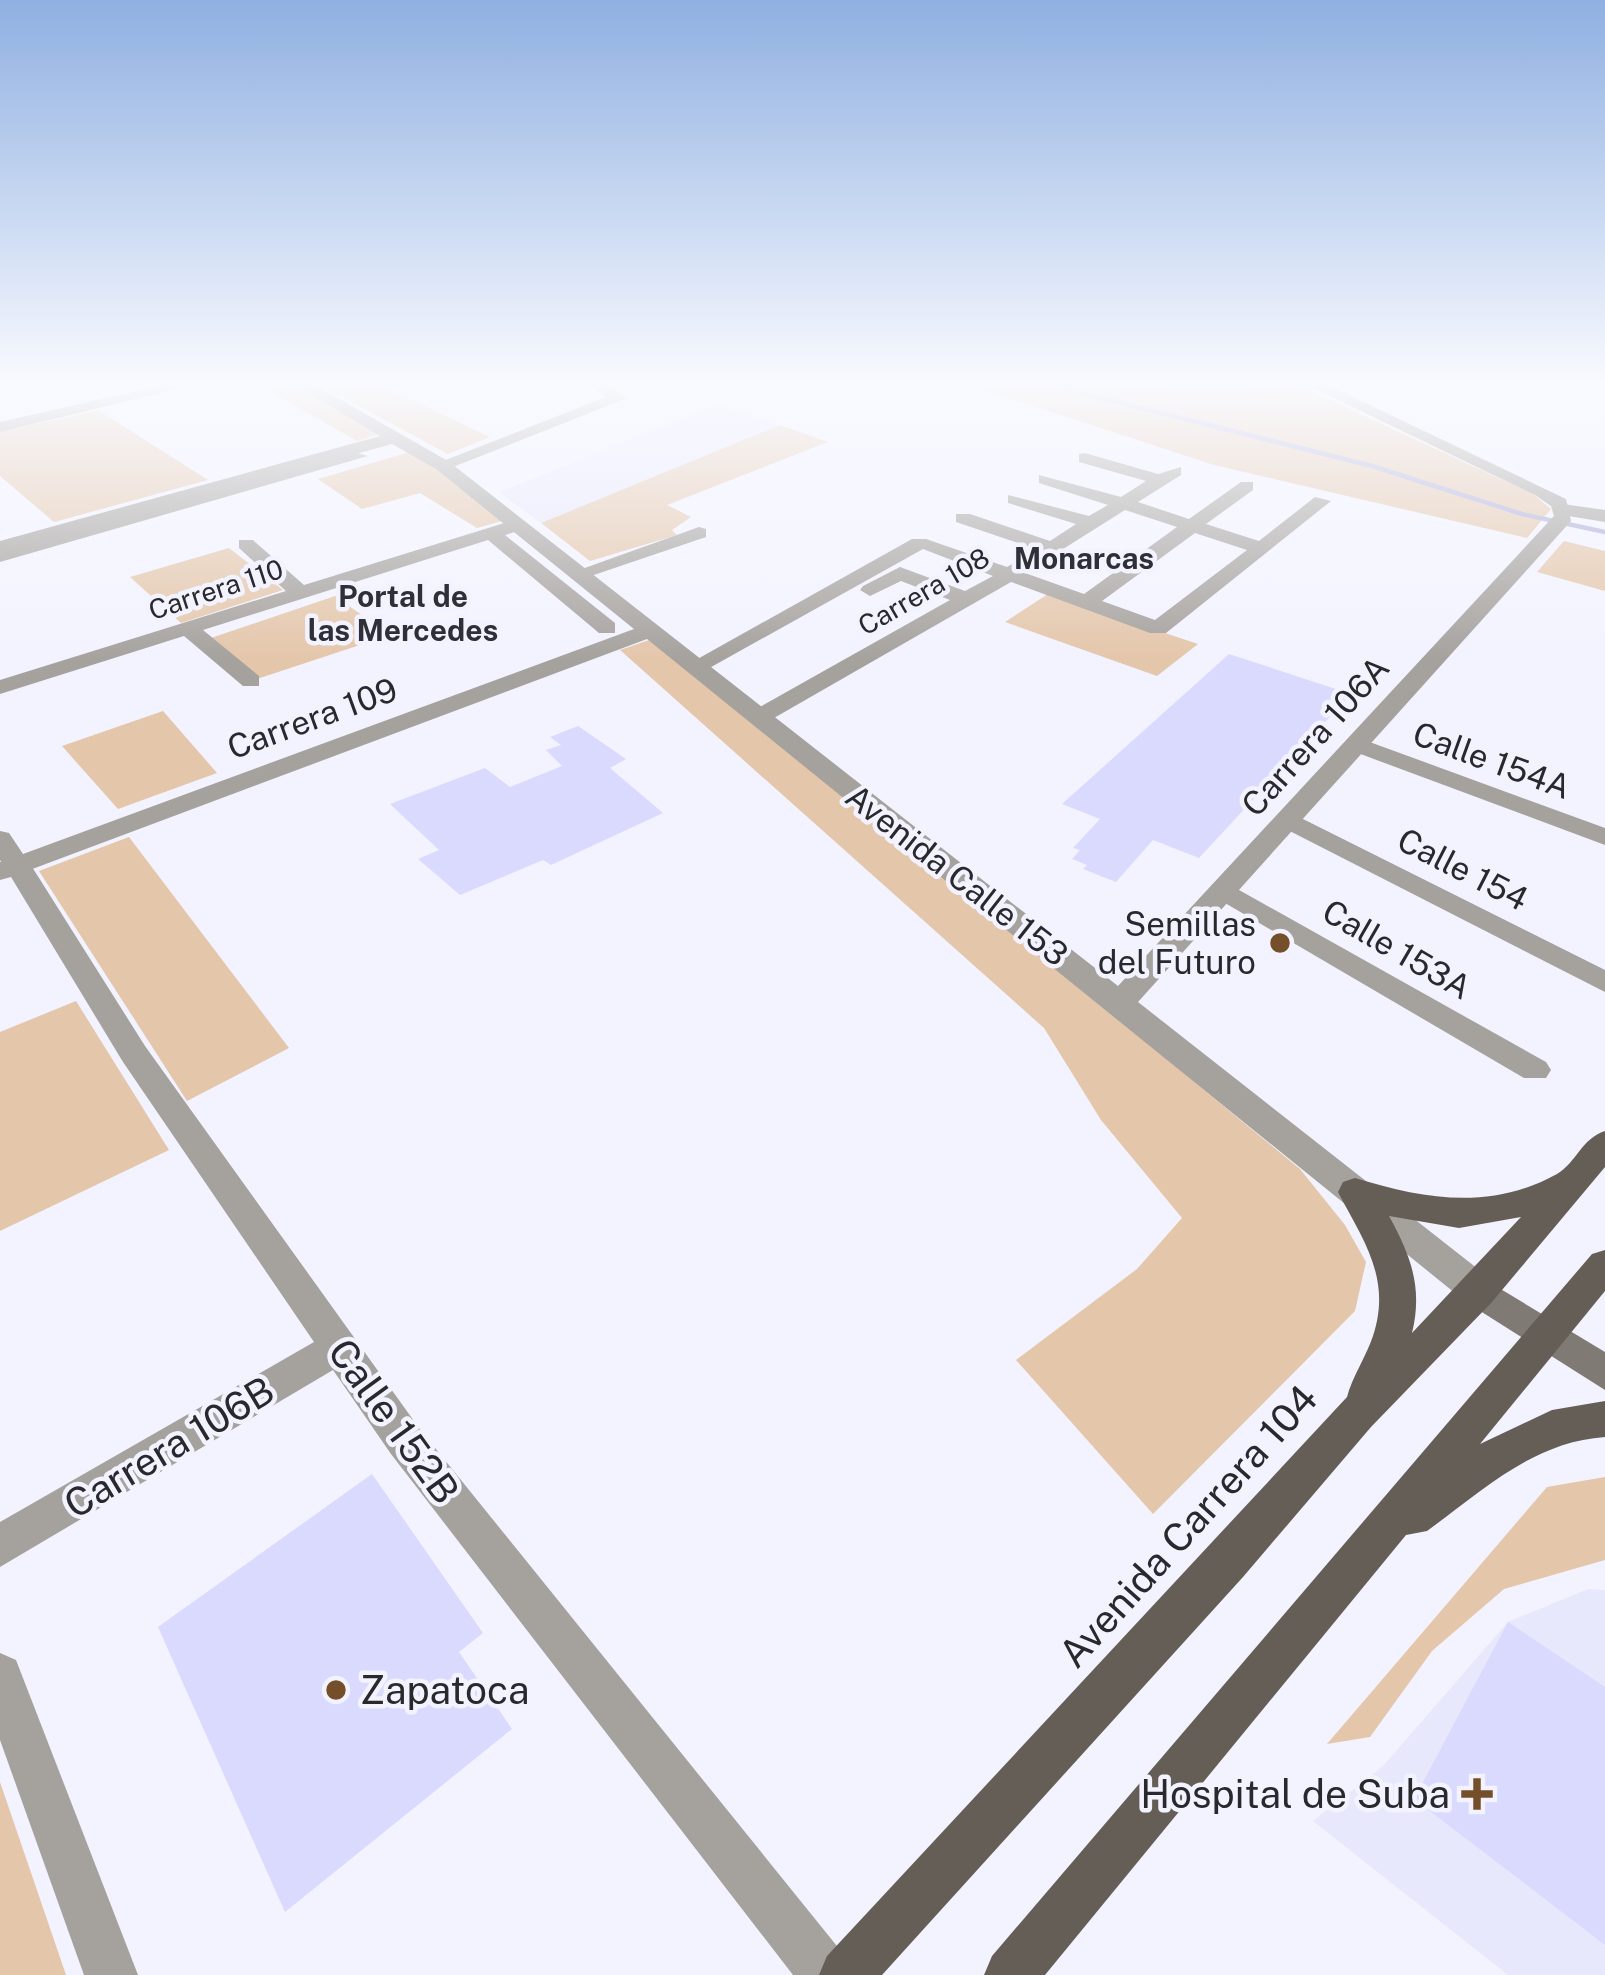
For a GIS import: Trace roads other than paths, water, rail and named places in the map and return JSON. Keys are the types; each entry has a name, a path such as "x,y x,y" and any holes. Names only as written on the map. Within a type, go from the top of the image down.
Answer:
{"main road":[{"name":"Avenida Carrera 104","path":"846,1975 1228,1562 1357,1414 1479,1291 1605,1144"},
{"path":"1355,1192 1425,1211 1479,1216 1507,1211 1573,1181"},
{"path":"1355,1192 1394,1255 1400,1290 1395,1330 1357,1414"},
{"path":"1010,1975 1605,1265"},
{"name":"Avenida Calle 153","path":"1479,1291 1605,1373"},
{"path":"1373,1545 1528,1436 1572,1421 1605,1419"}],"street":[{"path":"0,547 252,477"},
{"path":"0,556 283,477"},
{"name":"Avenida Calle 153","path":"457,477 1479,1291"},
{"name":"Carrera 108","path":"759,717 1166,477"},
{"path":"1512,477 1541,491 1560,519 1605,516"},
{"path":"1045,479 1262,548"},
{"path":"1085,603 1247,486"},
{"path":"1015,499 1091,523"},
{"path":"696,666 926,545 1158,628 1322,501"},
{"path":"963,518 1052,548"},
{"name":"Carrera 106A","path":"1119,1004 1560,519"},
{"name":"Carrera 110","path":"0,687 517,525"},
{"path":"490,533 607,628"},
{"path":"578,574 699,533"},
{"path":"246,544 300,592"},
{"path":"833,610 900,573 966,599"},
{"path":"187,628 251,682"},
{"name":"Carrera 109","path":"6,859 649,631"},
{"name":"Calle 154A","path":"1356,744 1605,837"},
{"name":"Calle 154","path":"1287,819 1605,982"},
{"name":"Calle 152B","path":"6,859 134,1054 420,1460 826,1975"},
{"name":"Calle 153A","path":"1223,890 1535,1070"},
{"name":"Carrera 106B","path":"0,1546 339,1347"},
{"path":"0,1676 111,1975"}],"waterway":[{"path":"1407,477 1522,514 1605,532"}],"place":[{"name":"Semillas del Futuro","path":"1280,943"},
{"name":"Zapatoca","path":"336,1690"},
{"name":"Hospital de Suba","path":"1477,1794"}],"district":[{"name":"Monarcas","path":"1084,559"},
{"name":"Portal de las Mercedes","path":"403,614"}]}
